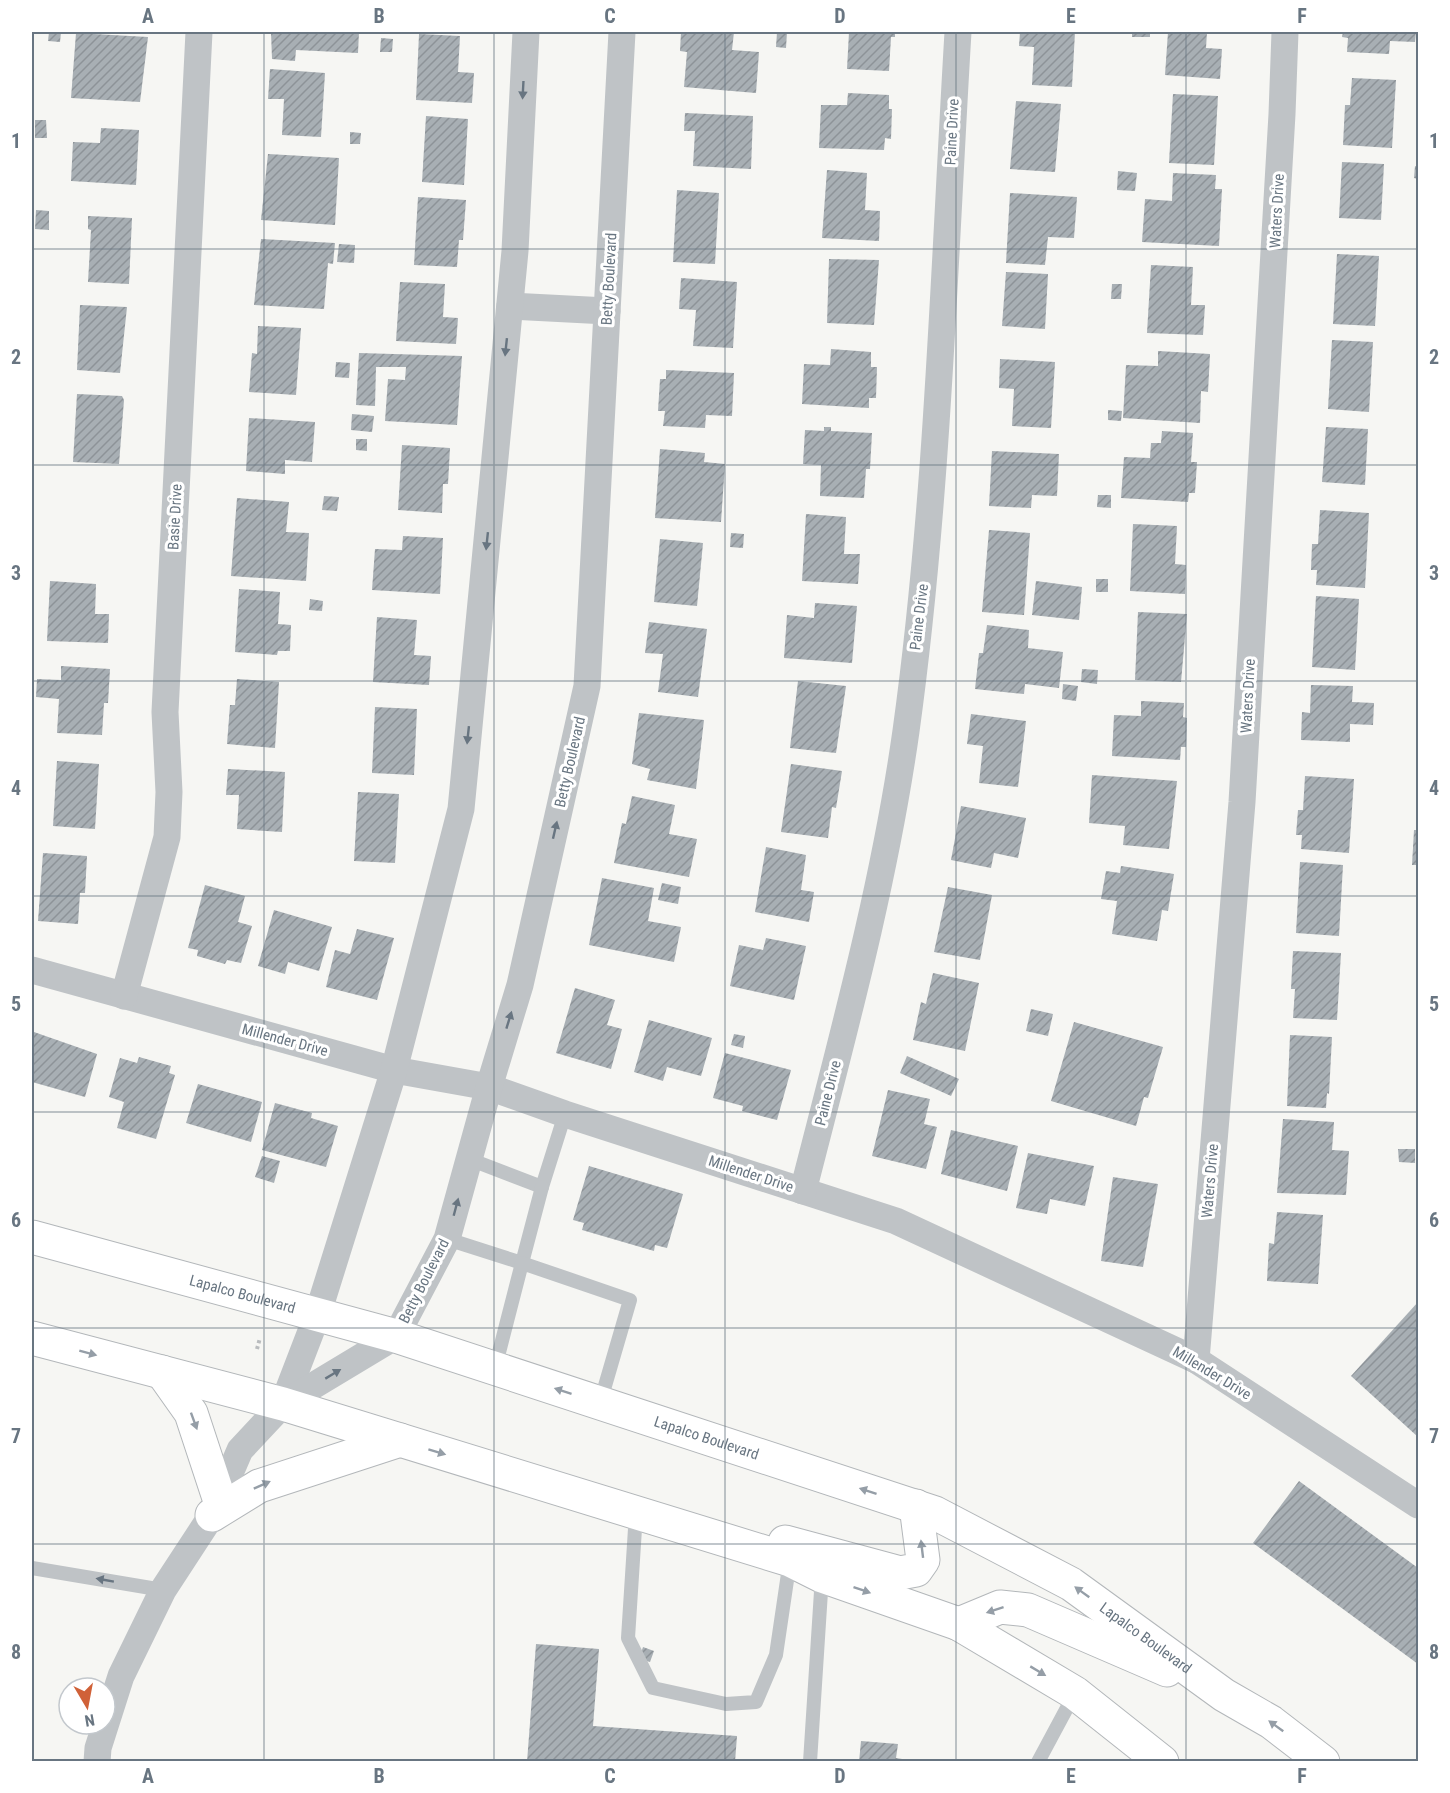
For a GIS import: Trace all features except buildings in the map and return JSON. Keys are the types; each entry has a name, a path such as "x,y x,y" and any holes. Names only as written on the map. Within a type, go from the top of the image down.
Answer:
{"main road":[{"name":"Lapalco Boulevard","path":"32,1237 396,1336 935,1513 1071,1584 1224,1695 1271,1722 1323,1761"},
{"path":"32,1338 283,1404 790,1560 822,1576 959,1624 1075,1693 1162,1761"},
{"path":"162,1372 191,1413 215,1506 259,1486 400,1440"},
{"path":"636,1513 759,1535 900,1573 916,1570 923,1560 916,1506"},
{"path":"959,1624 1000,1607 1028,1610 1224,1695"}],"street":[{"name":"Basie Drive","path":"124,996 167,837 169,792 165,712 199,32"},
{"name":"Betty Boulevard","path":"283,1404 318,1313 394,1070 461,809 510,306 526,32"},
{"name":"Betty Boulevard","path":"97,1761 98,1748 121,1676 163,1590 215,1506 240,1450 283,1404 396,1336 447,1239 520,985 587,686 622,32"},
{"name":"Paine Drive","path":"803,1191 870,930 905,733 925,566 958,32"},
{"name":"Waters Drive","path":"1196,1360 1242,802 1282,126 1285,32"},
{"path":"510,306 607,311"},
{"name":"Millender Drive","path":"32,969 394,1070 489,1087 565,1114 896,1221 1196,1360 1419,1505"}],"lane":[{"path":"495,1368 542,1187 565,1114"},
{"path":"469,1160 542,1187"},
{"path":"447,1239 630,1300 600,1403"},
{"path":"636,1513 628,1638 653,1688 726,1704 756,1702 776,1655 790,1560"},
{"path":"32,1568 163,1590"},
{"path":"810,1761 822,1576"},
{"path":"1038,1761 1075,1693"}],"path":[{"path":"257,1349 260,1338"}]}
